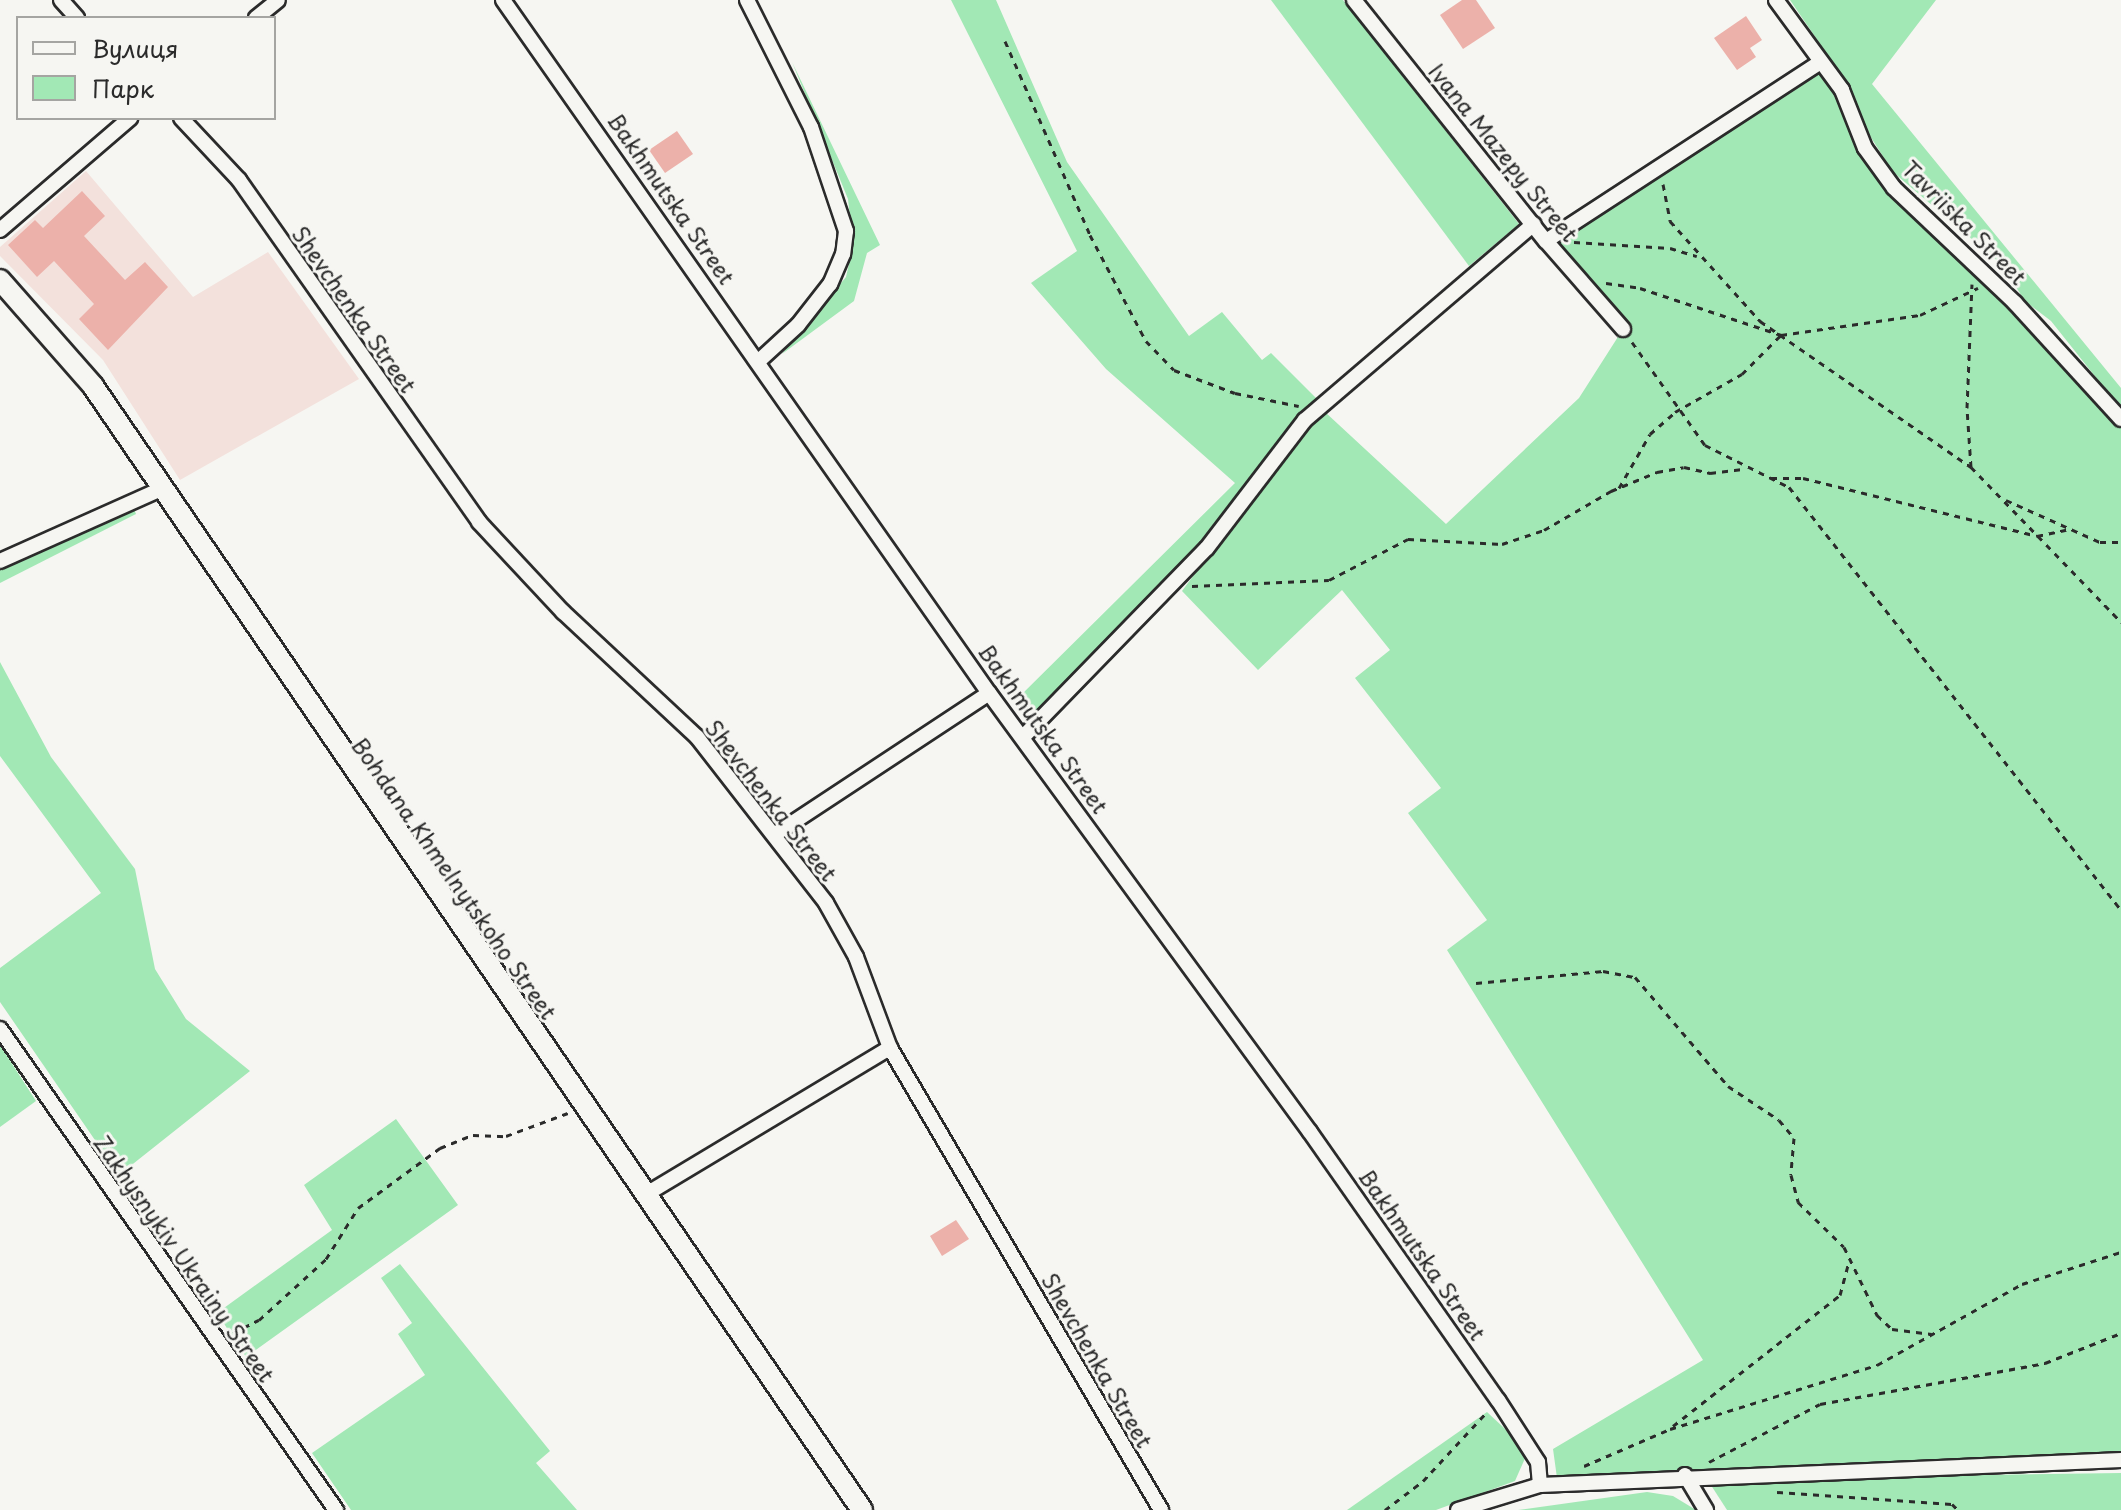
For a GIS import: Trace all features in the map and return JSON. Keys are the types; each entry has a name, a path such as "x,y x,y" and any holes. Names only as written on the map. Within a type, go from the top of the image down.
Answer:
{"street":[{"path":"61,0 75,16"},
{"path":"258,16 278,0"},
{"name":"Bakhmutska Street","path":"503,0 760,360 989,693 1024,736 1498,1400 1538,1462 1540,1485"},
{"path":"747,0 811,127 846,231 843,254 830,284 798,325 760,360"},
{"name":"Ivana Mazepy Street","path":"1354,0 1546,241 1623,329"},
{"name":"Tavriiska Street","path":"1776,0 1842,90 1865,148 1887,178 1990,279 2121,419"},
{"path":"1546,241 1667,159 1821,62"},
{"path":"0,230 128,120"},
{"name":"Shevchenka Street","path":"183,120 239,180 479,522 563,612 697,737 777,833 856,957 890,1048 1161,1510"},
{"path":"1024,736 1169,588 1244,503 1283,445 1318,410 1534,224"},
{"name":"Bohdana Khmelnytskoho Street","path":"0,280 93,386 862,1510"},
{"path":"0,561 163,488"},
{"path":"777,833 989,693"},
{"name":"Zakhysnykiv Ukrainy Street","path":"0,1029 215,1341 336,1510"},
{"path":"645,1195 890,1048"},
{"path":"1458,1510 1540,1485 1685,1475 2076,1466 2121,1460"},
{"path":"1685,1475 1706,1510"}],"path":[{"path":"1005,41 1090,235 1146,341 1174,370 1235,393 1318,410"},
{"path":"1667,159 1663,190 1670,221 1697,256 1781,335 1971,467 2121,622"},
{"path":"1546,241 1670,248 1697,256"},
{"path":"1969,259 1974,292 1967,408 1971,467"},
{"path":"1579,278 1640,288 1781,335 1920,315 1974,292 1990,279"},
{"path":"1623,329 1705,445 1743,469 1789,487 2121,910"},
{"path":"1619,488 1650,434 1680,409 1742,374 1781,335"},
{"path":"1169,588 1329,580 1408,539 1502,544 1544,530 1619,488 1684,467 1710,473 1743,469"},
{"path":"1767,478 1803,478 2037,536 2066,530"},
{"path":"2001,498 2066,530 2100,542 2121,542"},
{"path":"1476,983 1603,971 1635,977 1728,1086 1779,1120 1794,1138 1791,1175 1798,1202 1849,1258 1877,1315 1892,1329 1932,1334"},
{"path":"215,1341 259,1320 326,1259 358,1208 440,1148 473,1135 506,1136 585,1109"},
{"path":"1571,1472 1670,1429 1877,1365 2022,1284 2121,1252"},
{"path":"1670,1429 1840,1295 1849,1258"},
{"path":"1685,1475 1820,1404 2045,1363 2121,1333"},
{"path":"1385,1510 1423,1481 1498,1400"},
{"path":"1763,1489 1952,1504 1958,1510"}],"shaded area":[{"path":"86,171 193,297 268,252 359,379 180,480 103,360 0,256 0,247"}],"green space":[{"path":"951,0 996,0 1067,162 1189,336 1222,312 1262,360 1271,353 1317,399 1225,517 1030,720 1016,700 1235,483 1106,369 1031,283 1077,251"},
{"path":"1271,0 1343,0 1519,224 1469,266"},
{"path":"1790,0 1936,0 1872,84 2121,388 2121,409 2051,321 2025,301 2001,264 1893,172 1863,125 1846,82"},
{"path":"792,62 880,245 867,253 854,301 782,354 846,277 853,246 848,199"},
{"path":"1821,70 1838,92 1862,151 2121,426 2121,1456 1557,1478 1553,1449 1703,1360 1447,950 1487,920 1408,813 1441,788 1355,678 1390,650 1342,590 1258,670 1182,591 1284,454 1325,412 1446,524 1579,398 1623,329 1553,241"},
{"path":"134,509 136,514 0,583 0,570"},
{"path":"0,662 51,757 135,869 155,969 186,1019 250,1071 119,1175 0,1002 0,968 101,893 0,756"},
{"path":"0,1045 36,1101 0,1127"},
{"path":"396,1119 458,1205 246,1357 217,1313 332,1230 304,1185"},
{"path":"400,1264 550,1451 536,1463 577,1510 351,1510 312,1453 425,1375 398,1334 412,1323 381,1278"},
{"path":"1487,1412 1519,1442 1526,1456 1515,1481 1436,1510 1347,1510"},
{"path":"2121,1473 2121,1510 1727,1510 1707,1479"},
{"path":"1647,1492 1673,1496 1696,1510 1518,1510"}],"building":[{"path":"1462,0 1476,0 1495,28 1463,49 1440,15"},
{"path":"1746,16 1762,40 1750,48 1756,57 1737,70 1714,38"},
{"path":"677,131 693,154 665,173 649,150"},
{"path":"82,191 105,216 84,236 125,280 145,262 168,287 108,350 79,319 94,304 54,261 37,277 8,245 35,220 43,228"},
{"path":"956,1220 969,1239 942,1256 930,1236"}]}
